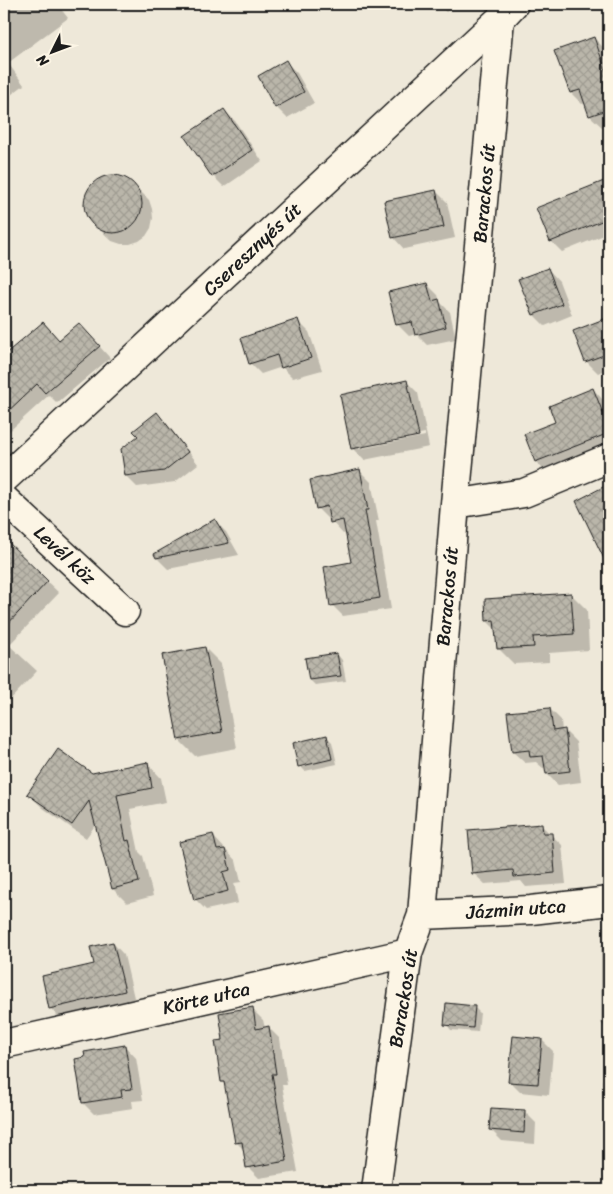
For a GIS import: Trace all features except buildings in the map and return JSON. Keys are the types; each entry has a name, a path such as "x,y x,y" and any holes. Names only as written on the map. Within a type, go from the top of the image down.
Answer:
{"street":[{"name":"Cseresznyés út","path":"4,479 507,11"},
{"name":"Barackos út","path":"376,1190 408,953 422,914 455,504 507,11"},
{"path":"455,504 524,493 609,458"},
{"name":"Levél köz","path":"4,499 125,611"},
{"name":"Jázmin utca","path":"422,914 530,910 609,900"},
{"name":"Körte utca","path":"4,1044 408,953"}]}
